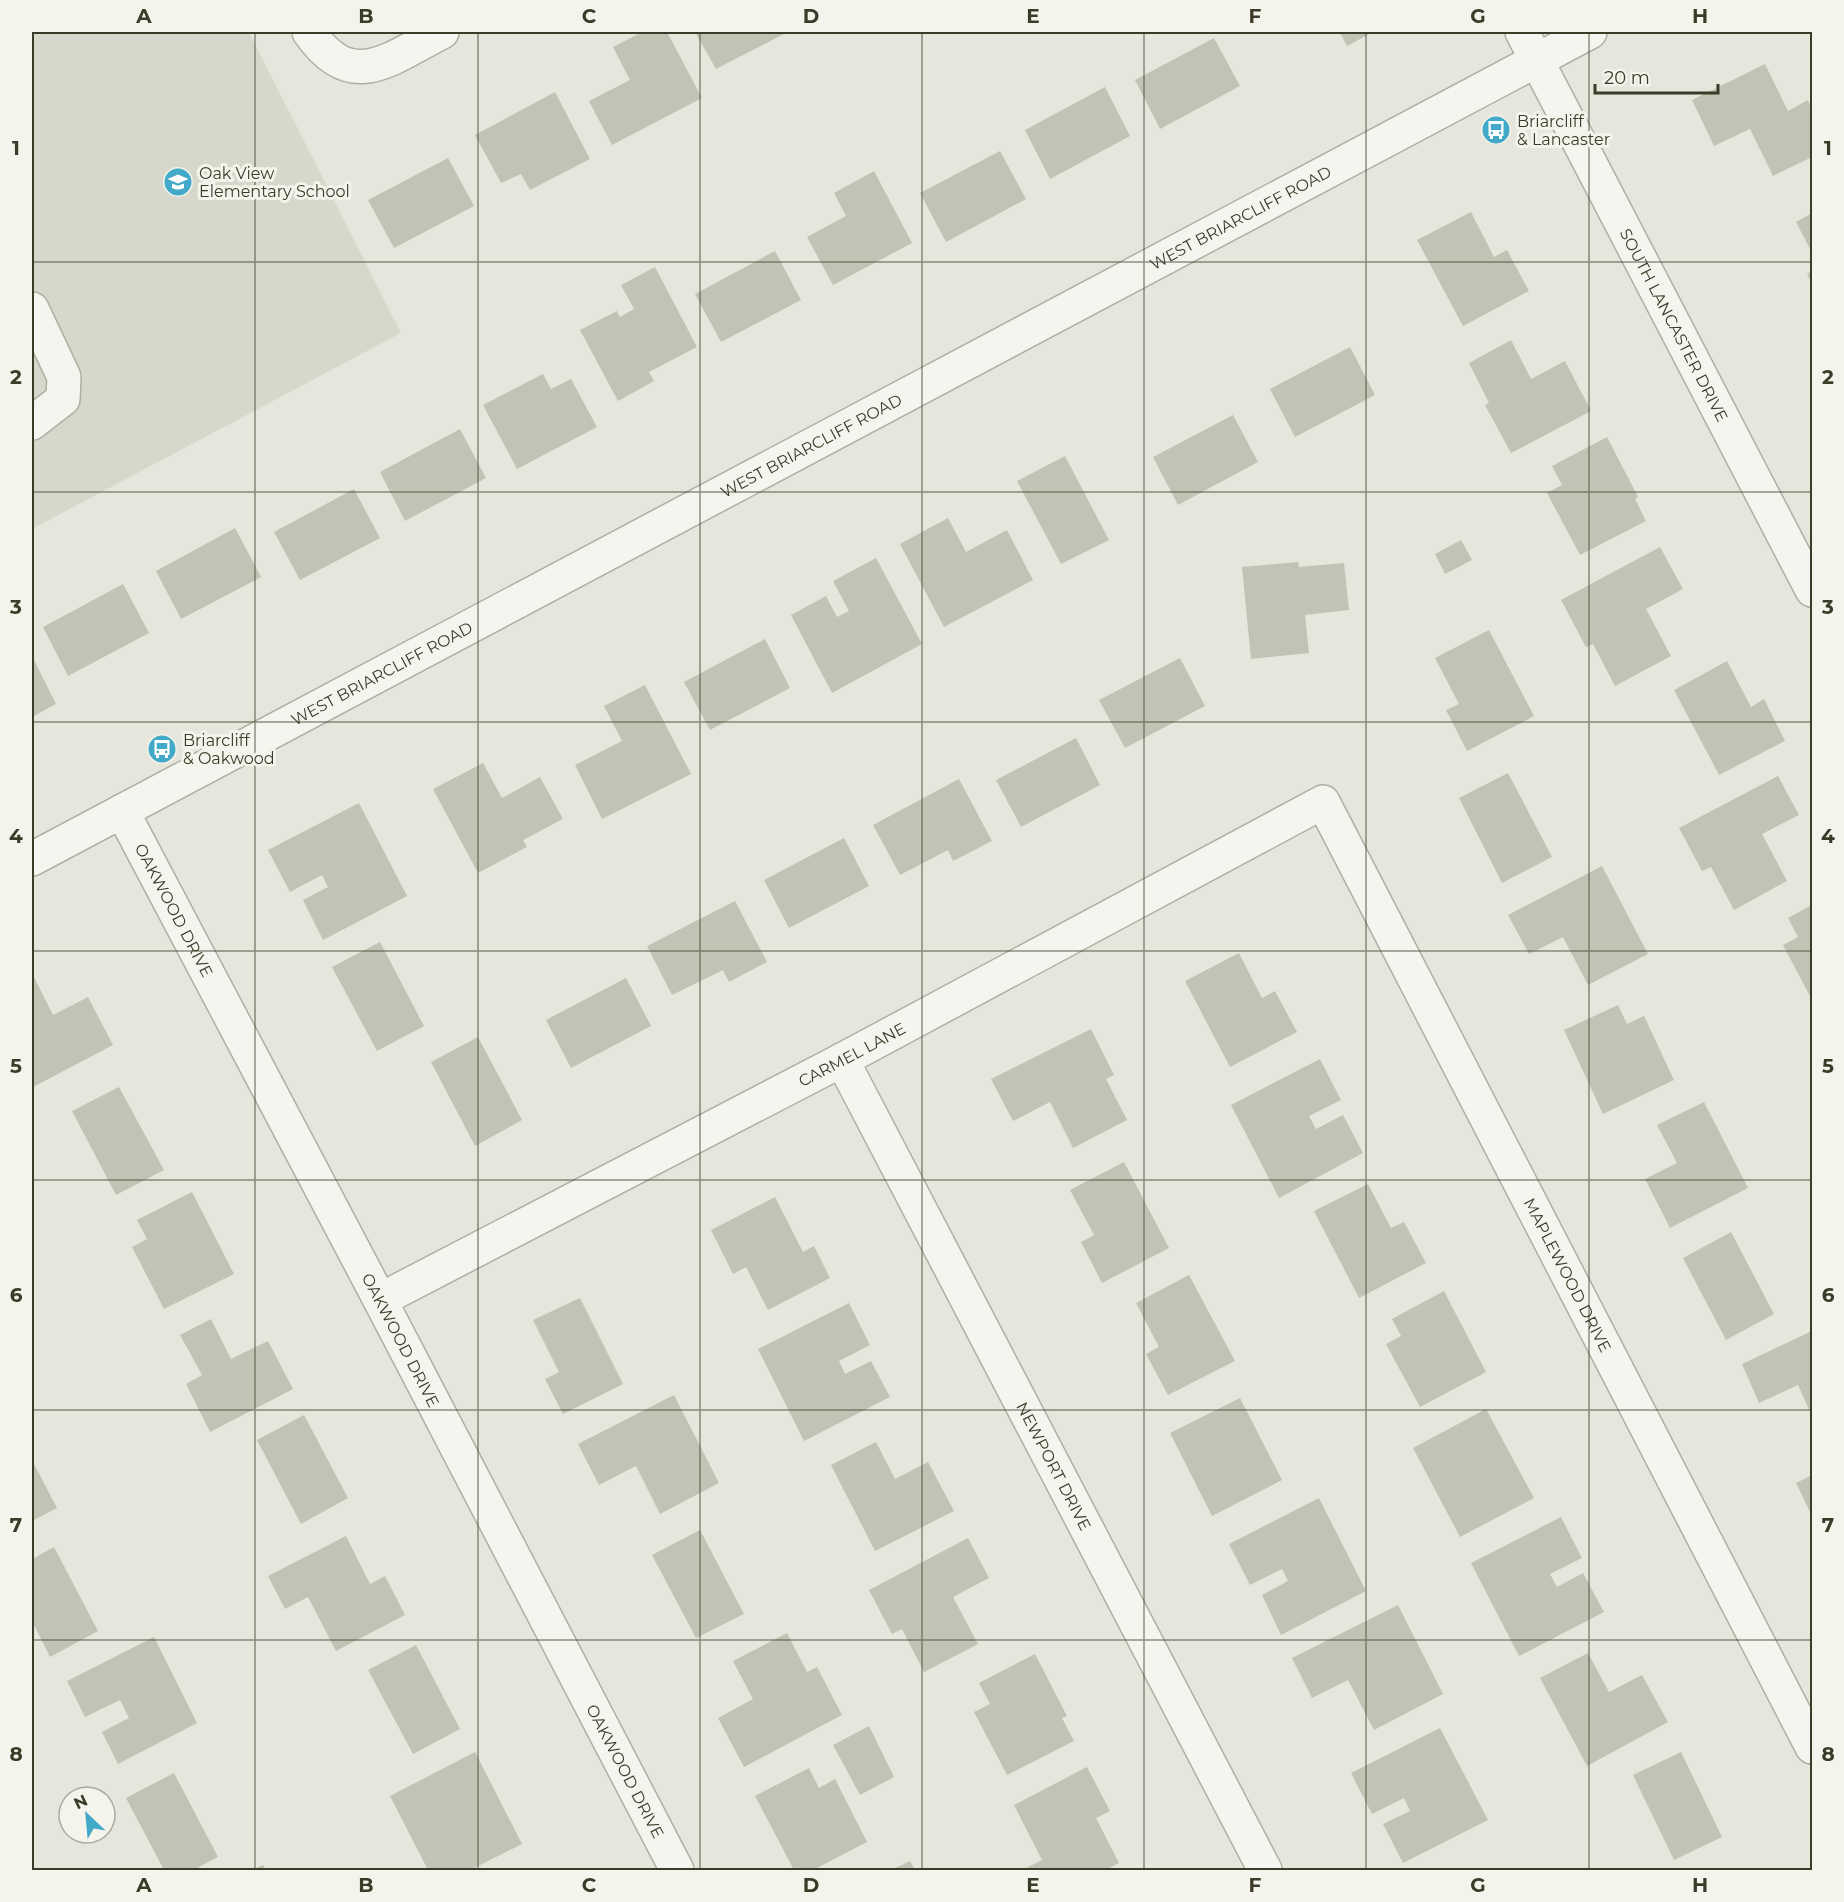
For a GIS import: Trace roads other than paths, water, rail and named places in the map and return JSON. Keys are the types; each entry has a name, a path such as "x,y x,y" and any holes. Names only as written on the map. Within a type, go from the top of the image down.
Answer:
{"street":[{"path":"309,32 322,50 347,66 366,67 382,63 442,32"},
{"name":"WEST BRIARCLIFF ROAD","path":"32,859 1529,46 1590,32"},
{"name":"SOUTH LANCASTER DRIVE","path":"1529,46 1812,590"},
{"path":"32,309 64,377 63,399 32,423"},
{"name":"CARMEL LANE","path":"380,1300 842,1060 1323,802"},
{"name":"MAPLEWOOD DRIVE","path":"1323,802 1812,1747"},
{"name":"OAKWOOD DRIVE","path":"122,811 677,1870"},
{"name":"NEWPORT DRIVE","path":"842,1060 1265,1870"}],"place":[{"name":"Briarcliff & Lancaster","path":"1496,130"},
{"name":"Oak View Elementary School","path":"178,182"},
{"name":"Briarcliff & Oakwood","path":"162,749"}]}
